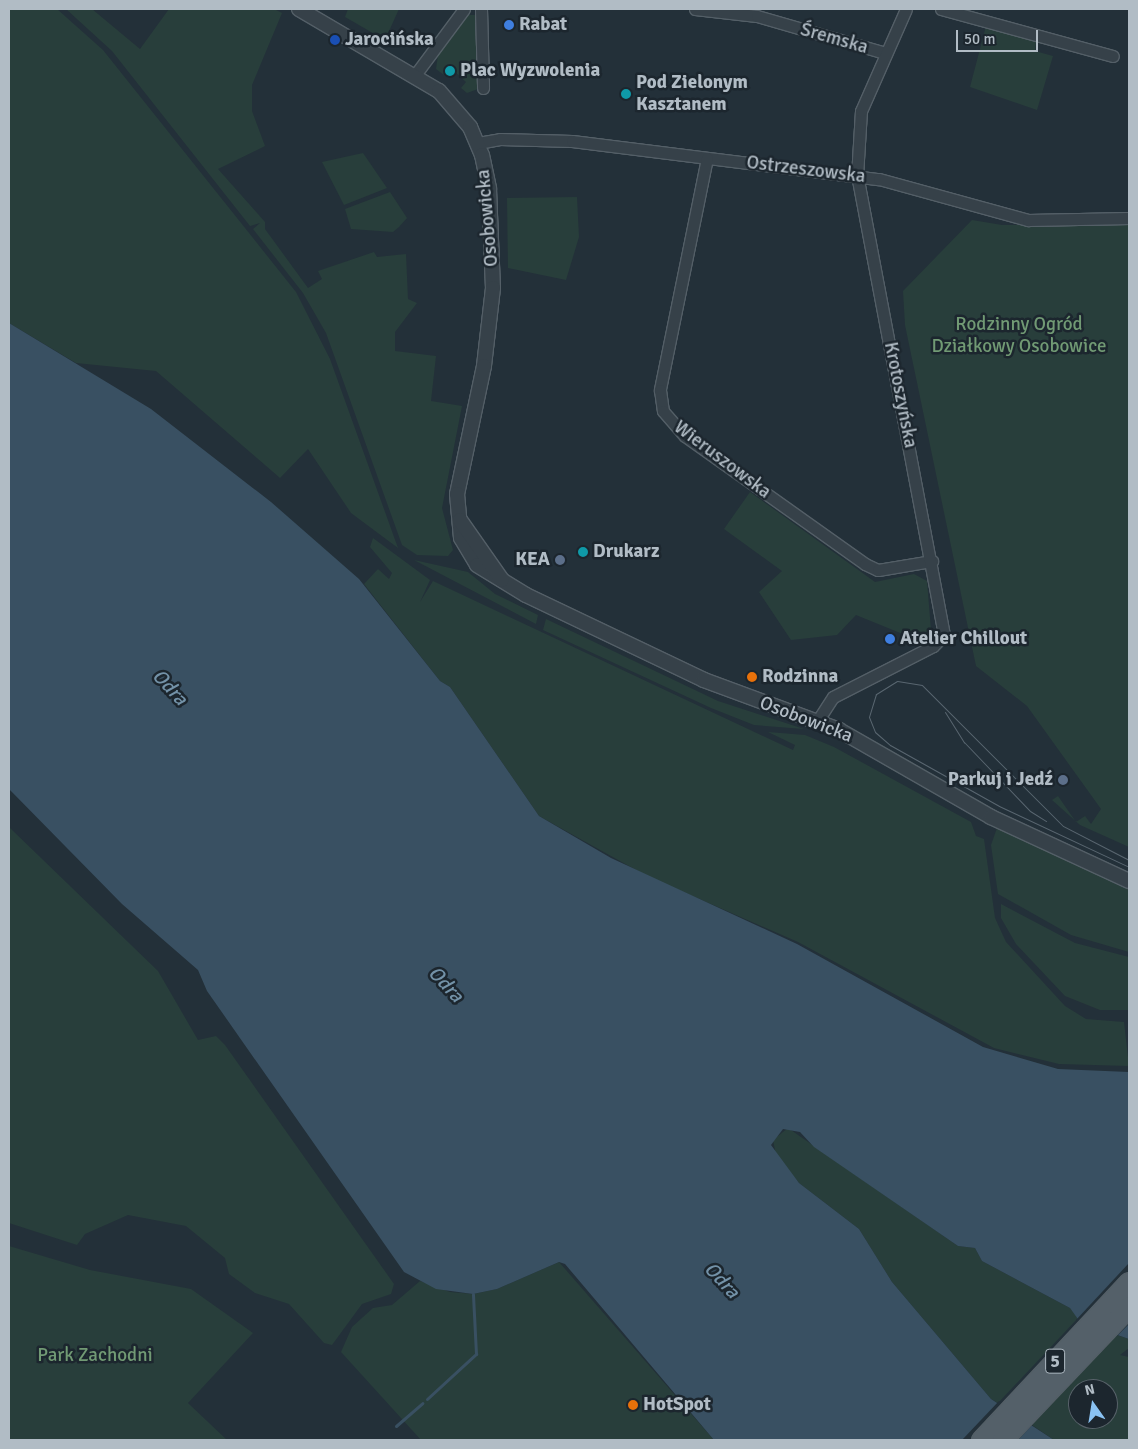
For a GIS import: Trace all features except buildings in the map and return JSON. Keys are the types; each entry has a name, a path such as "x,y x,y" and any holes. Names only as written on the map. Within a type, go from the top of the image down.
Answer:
{"main road":[{"name":"5","path":"980,1440 1129,1282"},
{"name":"5","path":"1002,1440 1129,1306"}],"street":[{"name":"Osobowicka","path":"299,9 415,75 452,104 478,143 489,189 493,288 484,366 458,477 458,517 460,538 472,558 485,573 704,680 818,720 991,817 1129,881"},
{"path":"415,75 464,9"},
{"path":"482,9 483,88"},
{"name":"Śremska","path":"695,9 757,16 885,53"},
{"name":"Krotoszyńska","path":"818,720 833,698 933,646 944,635 932,561 857,176 861,111 906,9"},
{"path":"941,9 1113,56"},
{"name":"Ostrzeszowska","path":"478,143 551,139 857,176 1028,220 1129,218"},
{"name":"Wieruszowska","path":"707,158 660,390 662,411 681,432 865,564 878,570 932,561"}],"green space":[{"path":"9,9 57,9 103,50 296,292 330,359 398,548 351,513 308,449 280,478 156,371 76,363 9,323"},
{"path":"66,9 92,9 140,49 169,9 274,9 282,13 252,85 252,111 265,146 218,169 265,222 265,229 308,288 322,279 318,271 374,252 377,257 406,254 408,299 417,303 395,332 395,351 436,356 431,401 462,406 442,508 453,550 448,556 417,555 402,545 326,333 303,293 253,229 260,223 250,226 112,51"},
{"path":"348,9 399,9 385,40 345,17"},
{"path":"469,15 476,15 478,89 467,93 461,88 466,82 454,71 448,78 436,69 438,55"},
{"path":"986,26 1036,41 1035,51 1053,56 1037,110 970,87"},
{"path":"363,153 387,188 344,205 322,162"},
{"path":"390,192 407,218 399,227 393,232 351,229 345,209"},
{"path":"577,197 579,237 566,280 508,268 507,198"},
{"name":"Rodzinny Ogród Działkowy Osobowice","path":"972,220 1002,225 1129,225 1129,847 1076,822 1085,816 1091,824 1101,809 1027,706 976,666 905,325 903,291"},
{"path":"750,492 875,582 914,574 927,581 931,630 920,641 856,615 837,635 791,640 759,592 782,571 724,529"},
{"path":"373,538 430,580 420,602 433,581 793,750 795,745 768,732 805,735 834,747 971,822 976,836 984,839 995,918 1006,942 1065,1006 1086,1019 1124,1022 1129,1066 1059,1064 994,1048 798,942 647,876 539,816 450,687 440,681 364,584 378,569 389,579 392,573 370,547"},
{"path":"414,560 468,572 495,594 538,615 536,624"},
{"path":"546,619 718,701 804,729 754,725 711,708 543,630"},
{"path":"1058,796 1075,821 1052,800"},
{"path":"9,827 158,971 198,1040 216,1036 225,1045 394,1284 391,1294 362,1304 332,1345 324,1343 289,1304 255,1293 229,1274 225,1258 186,1226 128,1215 85,1234 77,1245 9,1223"},
{"path":"997,828 1129,890 1129,952 1071,935 998,894 991,845"},
{"path":"1001,904 1075,943 1129,957 1129,1010 1100,1010 1065,996 1016,944 1001,918"},
{"path":"788,1128 958,1246 975,1248 982,1261 1070,1308 1078,1318 998,1403 991,1399 892,1282 859,1229 799,1183 776,1155 773,1140"},
{"name":"Park Zachodni","path":"9,1246 90,1270 191,1289 253,1333 188,1403 227,1440 9,1440"},
{"path":"559,1262 714,1440 421,1440 341,1352 352,1327 373,1308 392,1305 420,1281 450,1292 473,1294 497,1289"},
{"path":"1117,1335 1129,1339 1129,1348 1120,1355 1129,1357 1129,1440 1054,1440 1032,1425 1068,1387 1068,1429 1118,1429 1118,1379 1075,1379"}],"water":[{"name":"Odra","path":"9,323 151,409 271,502 359,579 440,681 450,687 539,816 611,858 797,944 983,1047 1058,1069 1129,1072 1129,1339 1080,1322 1070,1308 982,1261 975,1248 958,1246 814,1147 800,1132 783,1129 771,1145 799,1183 859,1229 892,1282 991,1399 1054,1440 714,1440 565,1264 559,1262 497,1289 473,1294 436,1289 404,1272 207,991 198,970 122,904 9,789"}],"pier":[{"path":"1129,1263 1129,1324 1116,1337 1079,1324 1076,1320"},
{"path":"999,1401 1034,1423 1018,1440 962,1440"}],"waterway":[{"path":"427,1399 476,1354 473,1294"},
{"path":"396,1426 422,1403"}],"tram line":[{"path":"1129,860 1063,826 922,685 897,681 876,694 869,717 875,732 890,745 999,806 1129,867"},
{"path":"945,712 964,742 1030,811 1046,821"}],"place":[{"name":"Rabat","path":"509,25"},
{"name":"Jarocińska","path":"335,40"},
{"name":"Plac Wyzwolenia","path":"450,71"},
{"name":"Pod Zielonym Kasztanem","path":"626,94"},
{"name":"Drukarz","path":"583,552"},
{"name":"KEA","path":"560,560"},
{"name":"Atelier Chillout","path":"890,639"},
{"name":"Rodzinna","path":"752,677"},
{"name":"Parkuj i Jedź","path":"1063,780"},
{"name":"HotSpot","path":"633,1405"}]}
